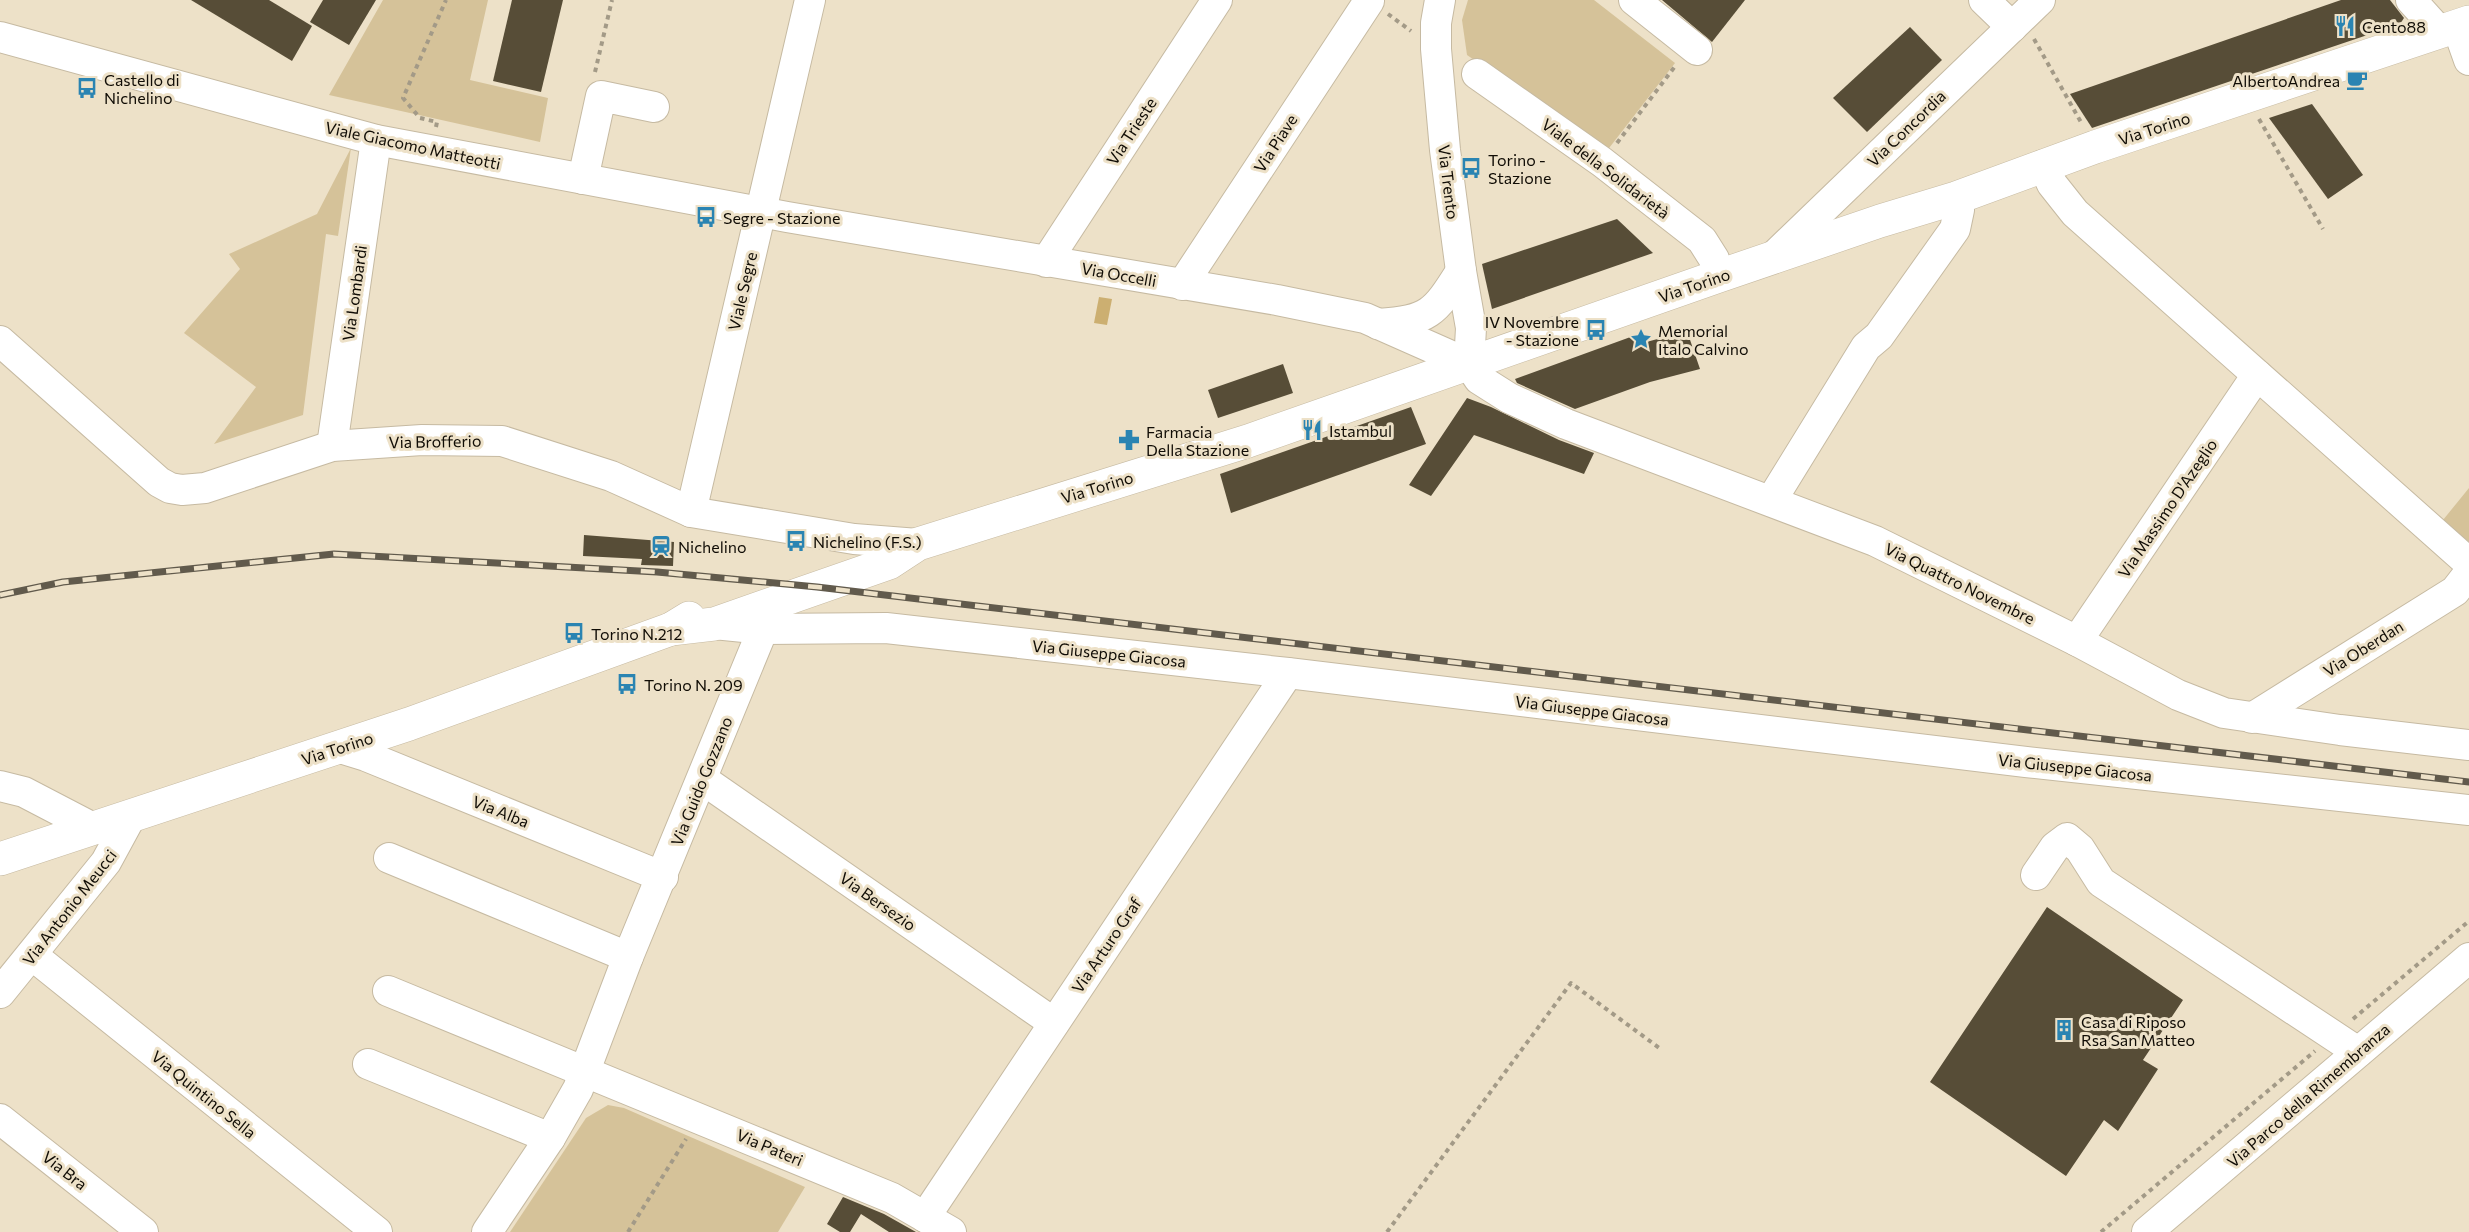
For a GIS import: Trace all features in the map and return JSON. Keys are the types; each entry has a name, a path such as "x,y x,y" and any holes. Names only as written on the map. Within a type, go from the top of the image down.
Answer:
{"main road":[{"name":"Via Torino","path":"0,859 409,724 671,628 707,607 861,544 918,544 1248,441 1867,225 1956,198 2095,147 2455,27"},
{"name":"Via Torino","path":"671,628 768,617 890,563 918,544"}],"street":[{"name":"Viale Segre","path":"691,512 810,0"},
{"name":"Via Trieste","path":"1046,262 1217,0"},
{"name":"Via Trento","path":"1440,0 1436,23 1436,48 1445,150 1471,328 1469,364"},
{"path":"1634,0 1694,48"},
{"path":"1984,0 2025,15"},
{"path":"2411,0 2455,27 2469,60"},
{"name":"Via Piave","path":"1182,285 1369,1"},
{"name":"Via Concordia","path":"1772,258 2025,15"},
{"name":"Viale Giacomo Matteotti","path":"0,37 376,140 761,212"},
{"name":"Viale della Solidarietà","path":"1477,74 1602,162 1702,240 1714,259 1719,276"},
{"path":"583,178 601,96 654,107"},
{"name":"Via Lombardi","path":"332,446 376,140"},
{"path":"2043,165 2052,184 2075,213 2469,563"},
{"path":"1842,190 1853,210 1867,225"},
{"path":"1771,501 1866,347 1879,336 1955,229 1959,210 1956,198"},
{"name":"Via Occelli","path":"761,212 1277,300 1365,318 1469,364"},
{"path":"1378,324 1421,318 1442,302 1461,271"},
{"name":"Via Brofferio","path":"0,341 159,482 170,488 182,490 206,488 332,446 423,440 502,441 611,476 691,512 861,544"},
{"name":"Via Quattro Novembre","path":"1469,364 1479,379 1509,398 1537,411 1875,541 2077,641 2178,695 2224,713 2469,746"},
{"name":"Via Massimo D'Azeglio","path":"2077,641 2257,375"},
{"name":"Via Oberdan","path":"2252,718 2456,591 2469,573"},
{"name":"Via Giuseppe Giacosa","path":"768,617 1288,673 2026,762 2469,810"},
{"name":"Via Guido Gozzano","path":"487,1232 550,1138 584,1073 628,957 663,877 768,617"},
{"name":"Via Arturo Graf","path":"925,1216 1288,673"},
{"name":"Via Alba","path":"337,747 366,756 663,877"},
{"name":"Via Bersezio","path":"702,779 1054,1023"},
{"path":"0,786 24,792 95,829"},
{"name":"Via Antonio Meucci","path":"0,993 106,862 131,816"},
{"path":"2036,875 2055,846 2067,838 2080,849 2101,882 2358,1052"},
{"path":"389,858 628,957"},
{"name":"Via Quintino Sella","path":"32,955 377,1232"},
{"name":"Via Parco della Rimembranza","path":"2147,1232 2469,958"},
{"path":"388,991 584,1073"},
{"path":"368,1064 550,1138"},
{"name":"Via Pateri","path":"584,1073 892,1198 951,1232"},
{"name":"Via Bra","path":"0,1119 132,1228"}],"path":[{"path":"432,151 437,122 420,118 403,99 446,0"},
{"path":"2025,15 2095,147"},
{"path":"1602,162 1694,48"},
{"path":"2246,98 2323,229"},
{"path":"2101,1232 2469,921"},
{"path":"1387,1232 1570,983 1662,1050"},
{"path":"628,1232 699,1118"}],"shaded area":[{"path":"383,0 488,0 470,80 548,98 540,142 329,95"},
{"path":"1468,0 1594,0 1675,63 1606,152 1467,55 1462,20"},
{"path":"351,148 338,236 326,234 303,415 214,444 256,387 184,333 240,269 229,254 317,214"},
{"path":"1099,297 1112,299 1107,325 1094,323"},
{"path":"2469,488 2469,542 2443,520"},
{"path":"608,1105 624,1108 805,1187 778,1232 510,1232 586,1118"}],"building":[{"path":"191,0 269,0 312,26 292,61"},
{"path":"323,0 376,0 349,45 310,22"},
{"path":"512,0 563,0 541,92 493,81"},
{"path":"1662,0 1745,0 1712,42"},
{"path":"2341,0 2390,0 2404,18 2400,24 2092,128 2070,94"},
{"path":"1910,27 1942,60 1867,132 1833,98"},
{"path":"2312,104 2363,175 2328,199 2269,118"},
{"path":"1617,219 1653,253 1492,309 1482,264"},
{"path":"1687,331 1700,369 1650,382 1575,409 1517,383 1515,379 1636,335 1639,344"},
{"path":"1283,364 1293,393 1218,418 1208,390"},
{"path":"1467,398 1559,440 1594,453 1584,474 1474,435 1431,496 1409,485"},
{"path":"1411,407 1426,444 1231,513 1220,474"},
{"path":"584,535 674,542 673,566 641,565 642,559 583,556"},
{"name":"Casa di Riposo Rsa San Matteo","path":"2047,907 2183,1000 2143,1060 2158,1069 2118,1131 2104,1120 2066,1176 1930,1082"},
{"path":"843,1197 884,1214 916,1232 889,1232 861,1214 850,1232 840,1232 827,1224"}],"railway":[{"path":"0,595 63,582 334,554 657,572 817,587 2469,782"}],"place":[{"name":"Cento88","path":"2345,26"},
{"name":"AlbertoAndrea","path":"2357,80"},
{"name":"Castello di Nichelino","path":"87,88"},
{"name":"Torino - Stazione","path":"1471,168"},
{"name":"Segre - Stazione","path":"706,217"},
{"name":"IV Novembre - Stazione","path":"1596,330"},
{"name":"Memorial Italo Calvino","path":"1641,339"},
{"name":"Istambul","path":"1312,430"},
{"name":"Farmacia Della Stazione","path":"1129,440"},
{"name":"Nichelino (F.S.)","path":"796,541"},
{"name":"Nichelino","path":"661,546"},
{"name":"Torino N.212","path":"574,633"},
{"name":"Torino N. 209","path":"627,684"},
{"name":"Casa di Riposo Rsa San Matteo","path":"2064,1030"}]}
